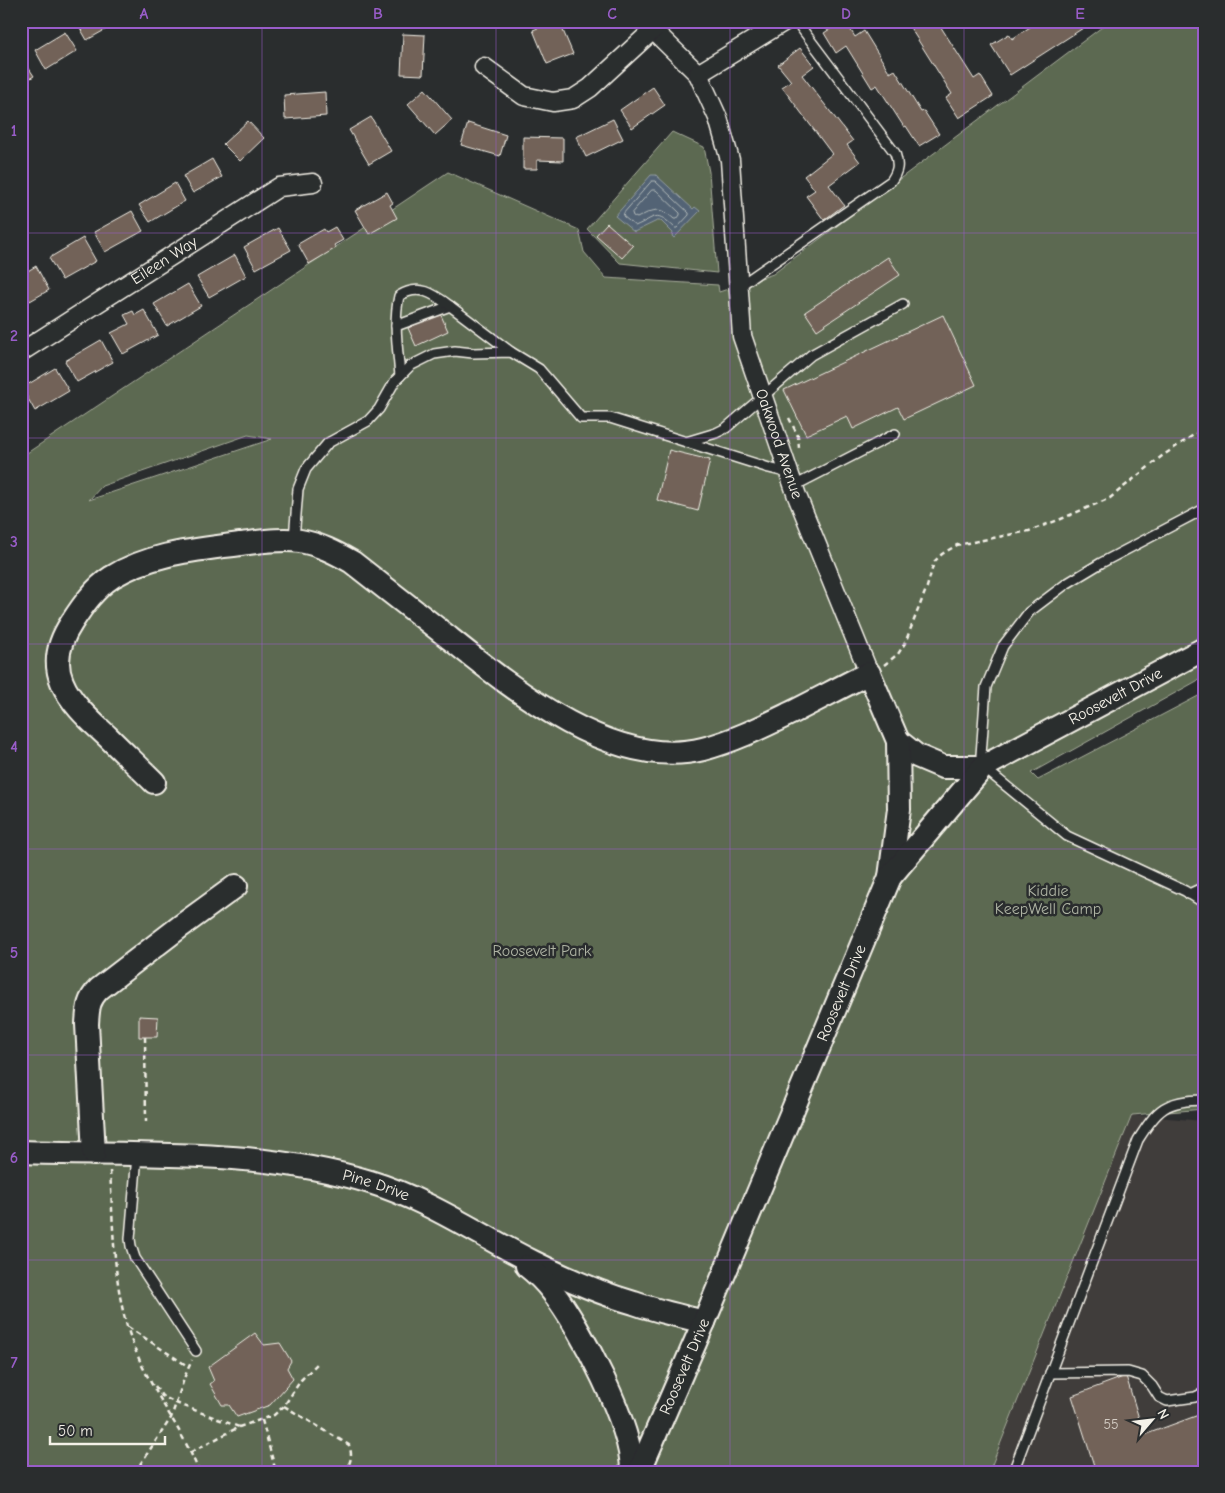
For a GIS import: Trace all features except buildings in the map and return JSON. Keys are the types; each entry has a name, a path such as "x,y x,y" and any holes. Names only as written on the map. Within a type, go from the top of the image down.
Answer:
{"street":[{"path":"698,74 785,21"},
{"path":"484,67 524,96 552,102 573,99 590,88 648,26"},
{"name":"Oakwood Avenue","path":"648,26 698,74 718,118 730,160 742,336 791,479 877,668 898,741 898,809 890,877"},
{"name":"Eileen Way","path":"21,352 279,187 313,183"},
{"path":"154,782 87,717 68,695 57,664 65,632 92,593 110,578 132,566 154,558 184,551 273,540 300,541 328,549 352,562 504,682 545,709 581,728 615,742 648,751 674,753 702,749 730,741 877,668"},
{"name":"Roosevelt Drive","path":"639,1472 704,1322 890,877 983,767 1204,649"},
{"path":"898,741 917,756 943,767 983,767"},
{"path":"102,1154 87,1024 91,997 181,926 236,886"},
{"name":"Pine Drive","path":"21,1152 199,1156 239,1159 302,1166 371,1182 438,1210 506,1248 602,1293 635,1304 704,1322"},
{"path":"506,1248 537,1274 552,1291 584,1342 623,1428 630,1452 632,1472"}],"lane":[{"path":"738,287 891,181 897,173 899,162 895,153 796,21"},
{"path":"400,376 396,326 397,305 399,296 417,290 432,293 511,352 539,369 581,418 610,418 769,468 791,479 895,434"},
{"path":"686,442 726,428 812,355 903,304"},
{"path":"396,326 450,306"},
{"path":"294,541 298,489 306,469 328,443 368,421 379,409 395,381 410,366 434,354 455,350 473,353 511,352"},
{"path":"1204,509 1101,563 1066,584 1030,612 1002,646 986,687 981,741 983,767 1067,836 1204,903"},
{"path":"1189,894 1204,886"},
{"path":"1013,1472 1138,1140 1152,1118 1168,1105 1189,1100 1204,1100"},
{"path":"137,1155 131,1246 135,1258 196,1351"},
{"path":"1050,1373 1128,1372 1142,1376 1159,1397 1166,1400 1195,1397 1204,1393"}],"path":[{"path":"877,668 898,654 905,642 927,587 934,562 942,554 957,545 1029,530 1061,519 1110,498 1162,456 1204,428"},
{"path":"145,1037 146,1122"},
{"path":"102,1154 116,1273 127,1326 137,1354 199,1472"},
{"path":"127,1326 189,1367"},
{"path":"135,1472 171,1418 196,1351"},
{"path":"190,1452 239,1427 274,1415 284,1406 301,1380 318,1363"},
{"path":"148,1376 162,1396 176,1404 239,1427"},
{"path":"284,1406 349,1445 352,1452 351,1459 348,1467 343,1472"},
{"path":"262,1420 276,1472"}],"shaded area":[{"path":"1132,1115 1204,1121 1204,1472 989,1472"}],"green space":[{"name":"Roosevelt Park","path":"1110,21 1204,21 1204,677 1031,773 1038,780 1204,693 1204,1109 1132,1115 989,1472 21,1472 21,457 448,172 579,230 584,252 606,278 718,285 719,292 773,274","holes":["248,435 272,439 89,500 102,486"]},
{"path":"672,132 704,147 709,172 717,273 620,263 587,229"}],"water":[{"path":"651,175 656,175 693,209 695,207 700,211 674,238 672,236 673,233 661,221 657,221 634,232 615,216"}],"park label":[{"name":"Kiddie KeepWell Camp","path":"1048,900"}]}
